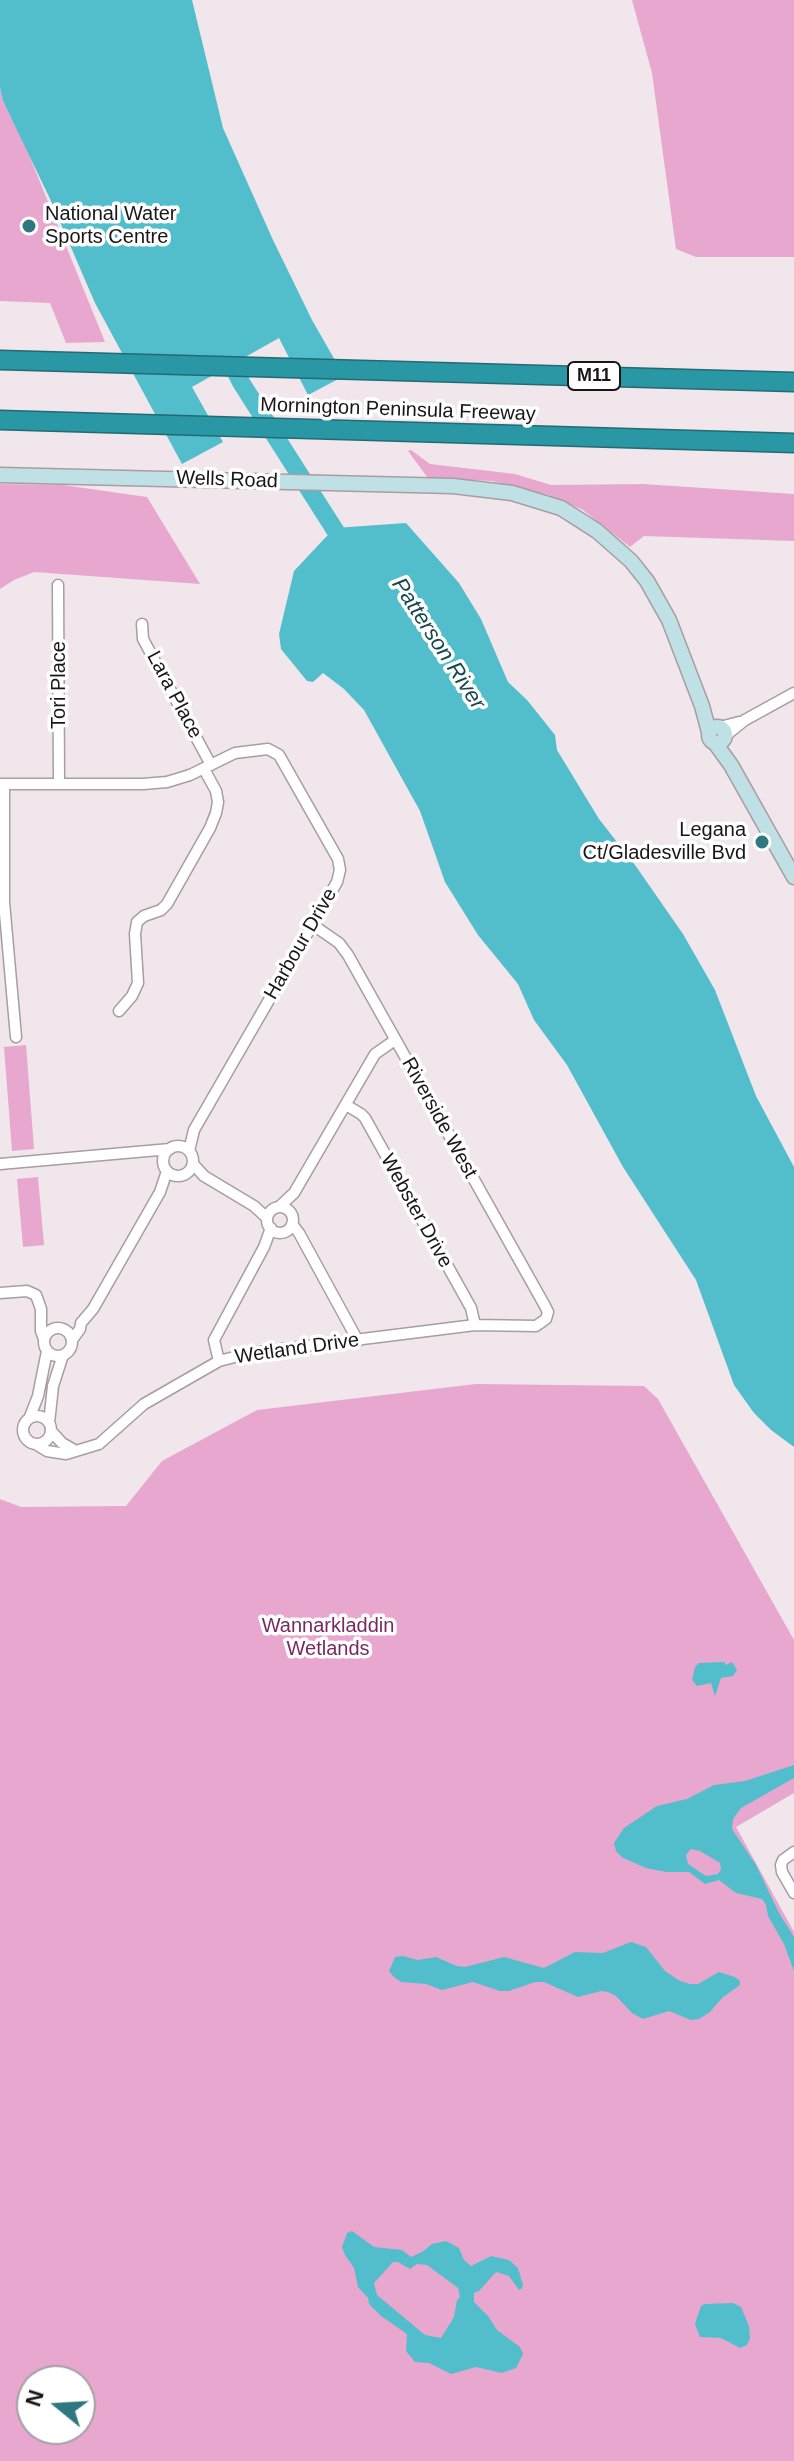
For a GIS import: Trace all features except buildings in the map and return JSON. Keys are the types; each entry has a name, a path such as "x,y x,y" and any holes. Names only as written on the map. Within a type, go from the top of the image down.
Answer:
{"highway":[{"name":"Mornington Peninsula Freeway","path":"0,360 794,382"},
{"name":"Mornington Peninsula Freeway","path":"0,420 794,443"}],"main road":[{"name":"Wells Road","path":"0,475 453,486 512,493 561,508 597,531 631,561 656,595 669,620 702,706 718,734"},
{"path":"718,734 731,765 794,877"}],"street":[{"name":"Tori Place","path":"58,585 59,784"},
{"name":"Lara Place","path":"119,1011 138,983 137,922 167,904 210,828 218,802 207,767 143,639 142,624"},
{"path":"718,734 794,693"},
{"name":"Harbour Drive","path":"2,784 159,783 175,780 235,753 252,749 271,750 279,755 340,866 337,882 194,1130 189,1151"},
{"path":"2,784 4,902 16,1037"},
{"name":"Riverside West","path":"313,925 339,943 545,1306 548,1312 544,1322"},
{"path":"219,1361 214,1340 275,1221 375,1054 395,1040"},
{"name":"Webster Drive","path":"346,1105 365,1118 471,1308 475,1325"},
{"name":"Harbour Drive","path":"173,1171 173,1148 194,1130"},
{"path":"0,1164 173,1148 189,1151 193,1164 204,1176 254,1206 305,1246"},
{"path":"145,1152 173,1171 204,1176"},
{"path":"37,1445 48,1439 53,1386 63,1355 70,1349 81,1323 93,1309 173,1171 193,1164"},
{"path":"294,1193 291,1218 358,1341"},
{"path":"275,1221 291,1218"},
{"path":"275,1221 291,1218"},
{"path":"0,1293 30,1291 36,1295 41,1309 69,1333 72,1340"},
{"path":"41,1309 39,1321 47,1351 43,1380 29,1419 23,1426 23,1435 29,1442 52,1453 76,1451"},
{"name":"Wetland Drive","path":"76,1451 99,1444 144,1404 219,1361 250,1353 475,1325 536,1326 544,1322"},
{"path":"44,1339 48,1332 81,1323"},
{"path":"47,1351 53,1355 63,1355"},
{"path":"29,1419 37,1416 62,1443 76,1451"},
{"path":"794,1852 783,1860 781,1867 794,1893"}],"green space":[{"path":"632,0 794,0 794,257 696,257 676,249 652,73"},
{"name":"National Water Sports Centre","path":"0,88 105,342 66,343 50,303 0,301"},
{"path":"408,451 430,464 515,474 551,485 643,484 794,494 794,541 644,536 630,547 583,510 549,495 492,481 428,478"},
{"path":"0,484 63,485 147,497 200,584 34,572 0,589"},
{"path":"26,1045 34,1149 12,1151 4,1047"},
{"path":"38,1177 44,1245 23,1247 17,1179"},
{"name":"Wannarkladdin Wetlands","path":"476,1384 644,1386 658,1399 794,1640 794,1793 736,1827 794,1932 794,2461 0,2461 0,1499 21,1507 126,1506 162,1461 257,1410"}],"water":[{"path":"0,0 192,0 223,128 312,320 344,376 308,395 279,338 192,387 223,442 182,464 95,303 3,101 0,88"},
{"path":"406,523 459,583 481,619 508,682 555,735 557,750 599,819 683,934 715,990 756,1096 794,1167 794,1447 754,1413 734,1385 696,1280 623,1167 567,1065 534,1020 518,984 478,935 445,882 420,811 364,710 323,673 313,682 307,681 281,649 279,634 294,571 325,538 335,528"},
{"path":"724,1662 726,1665 732,1662 737,1670 733,1676 721,1678 715,1696 711,1683 697,1686 692,1680 699,1663"},
{"path":"794,1765 794,1778 741,1808 733,1819 732,1829 756,1865 794,1937 794,1971 762,1899 736,1893 719,1880 705,1884 689,1872 646,1868 623,1858 616,1851 614,1843 624,1828 657,1806 687,1799 714,1785 745,1781","holes":["691,1849 720,1863 718,1874 706,1876 688,1864 686,1855"]},
{"path":"631,1942 646,1947 665,1971 680,1981 698,1984 719,1972 735,1977 740,1985 699,2019 691,2020 669,2011 643,2019 608,1992 578,1997 544,1982 509,1991 473,1982 442,1990 426,1984 401,1982 389,1971 395,1957 403,1956 418,1960 436,1957 465,1967 504,1957 544,1968 575,1952 603,1953"},
{"path":"352,2231 374,2247 402,2250 411,2257 432,2244 446,2241 459,2248 464,2260 471,2266 491,2256 509,2260 518,2268 522,2288 519,2290 509,2276 496,2272 474,2293 474,2302 497,2330 520,2347 523,2354 516,2368 502,2373 476,2367 451,2374 429,2363 415,2362 406,2351 407,2334 381,2316 358,2287 354,2268 342,2247 347,2233","holes":["393,2262 410,2269 417,2264 427,2265 458,2288 460,2297 454,2317 441,2338 425,2335 377,2295 374,2283"]},
{"path":"733,2303 741,2307 749,2326 747,2345 740,2348 721,2338 700,2337 695,2324 701,2306"}],"waterway":[{"name":"Patterson River","path":"226,353 242,384 347,549"}],"place":[{"name":"National Water Sports Centre","path":"29,226"},
{"name":"Legana Ct/Gladesville Bvd","path":"762,842"}]}
